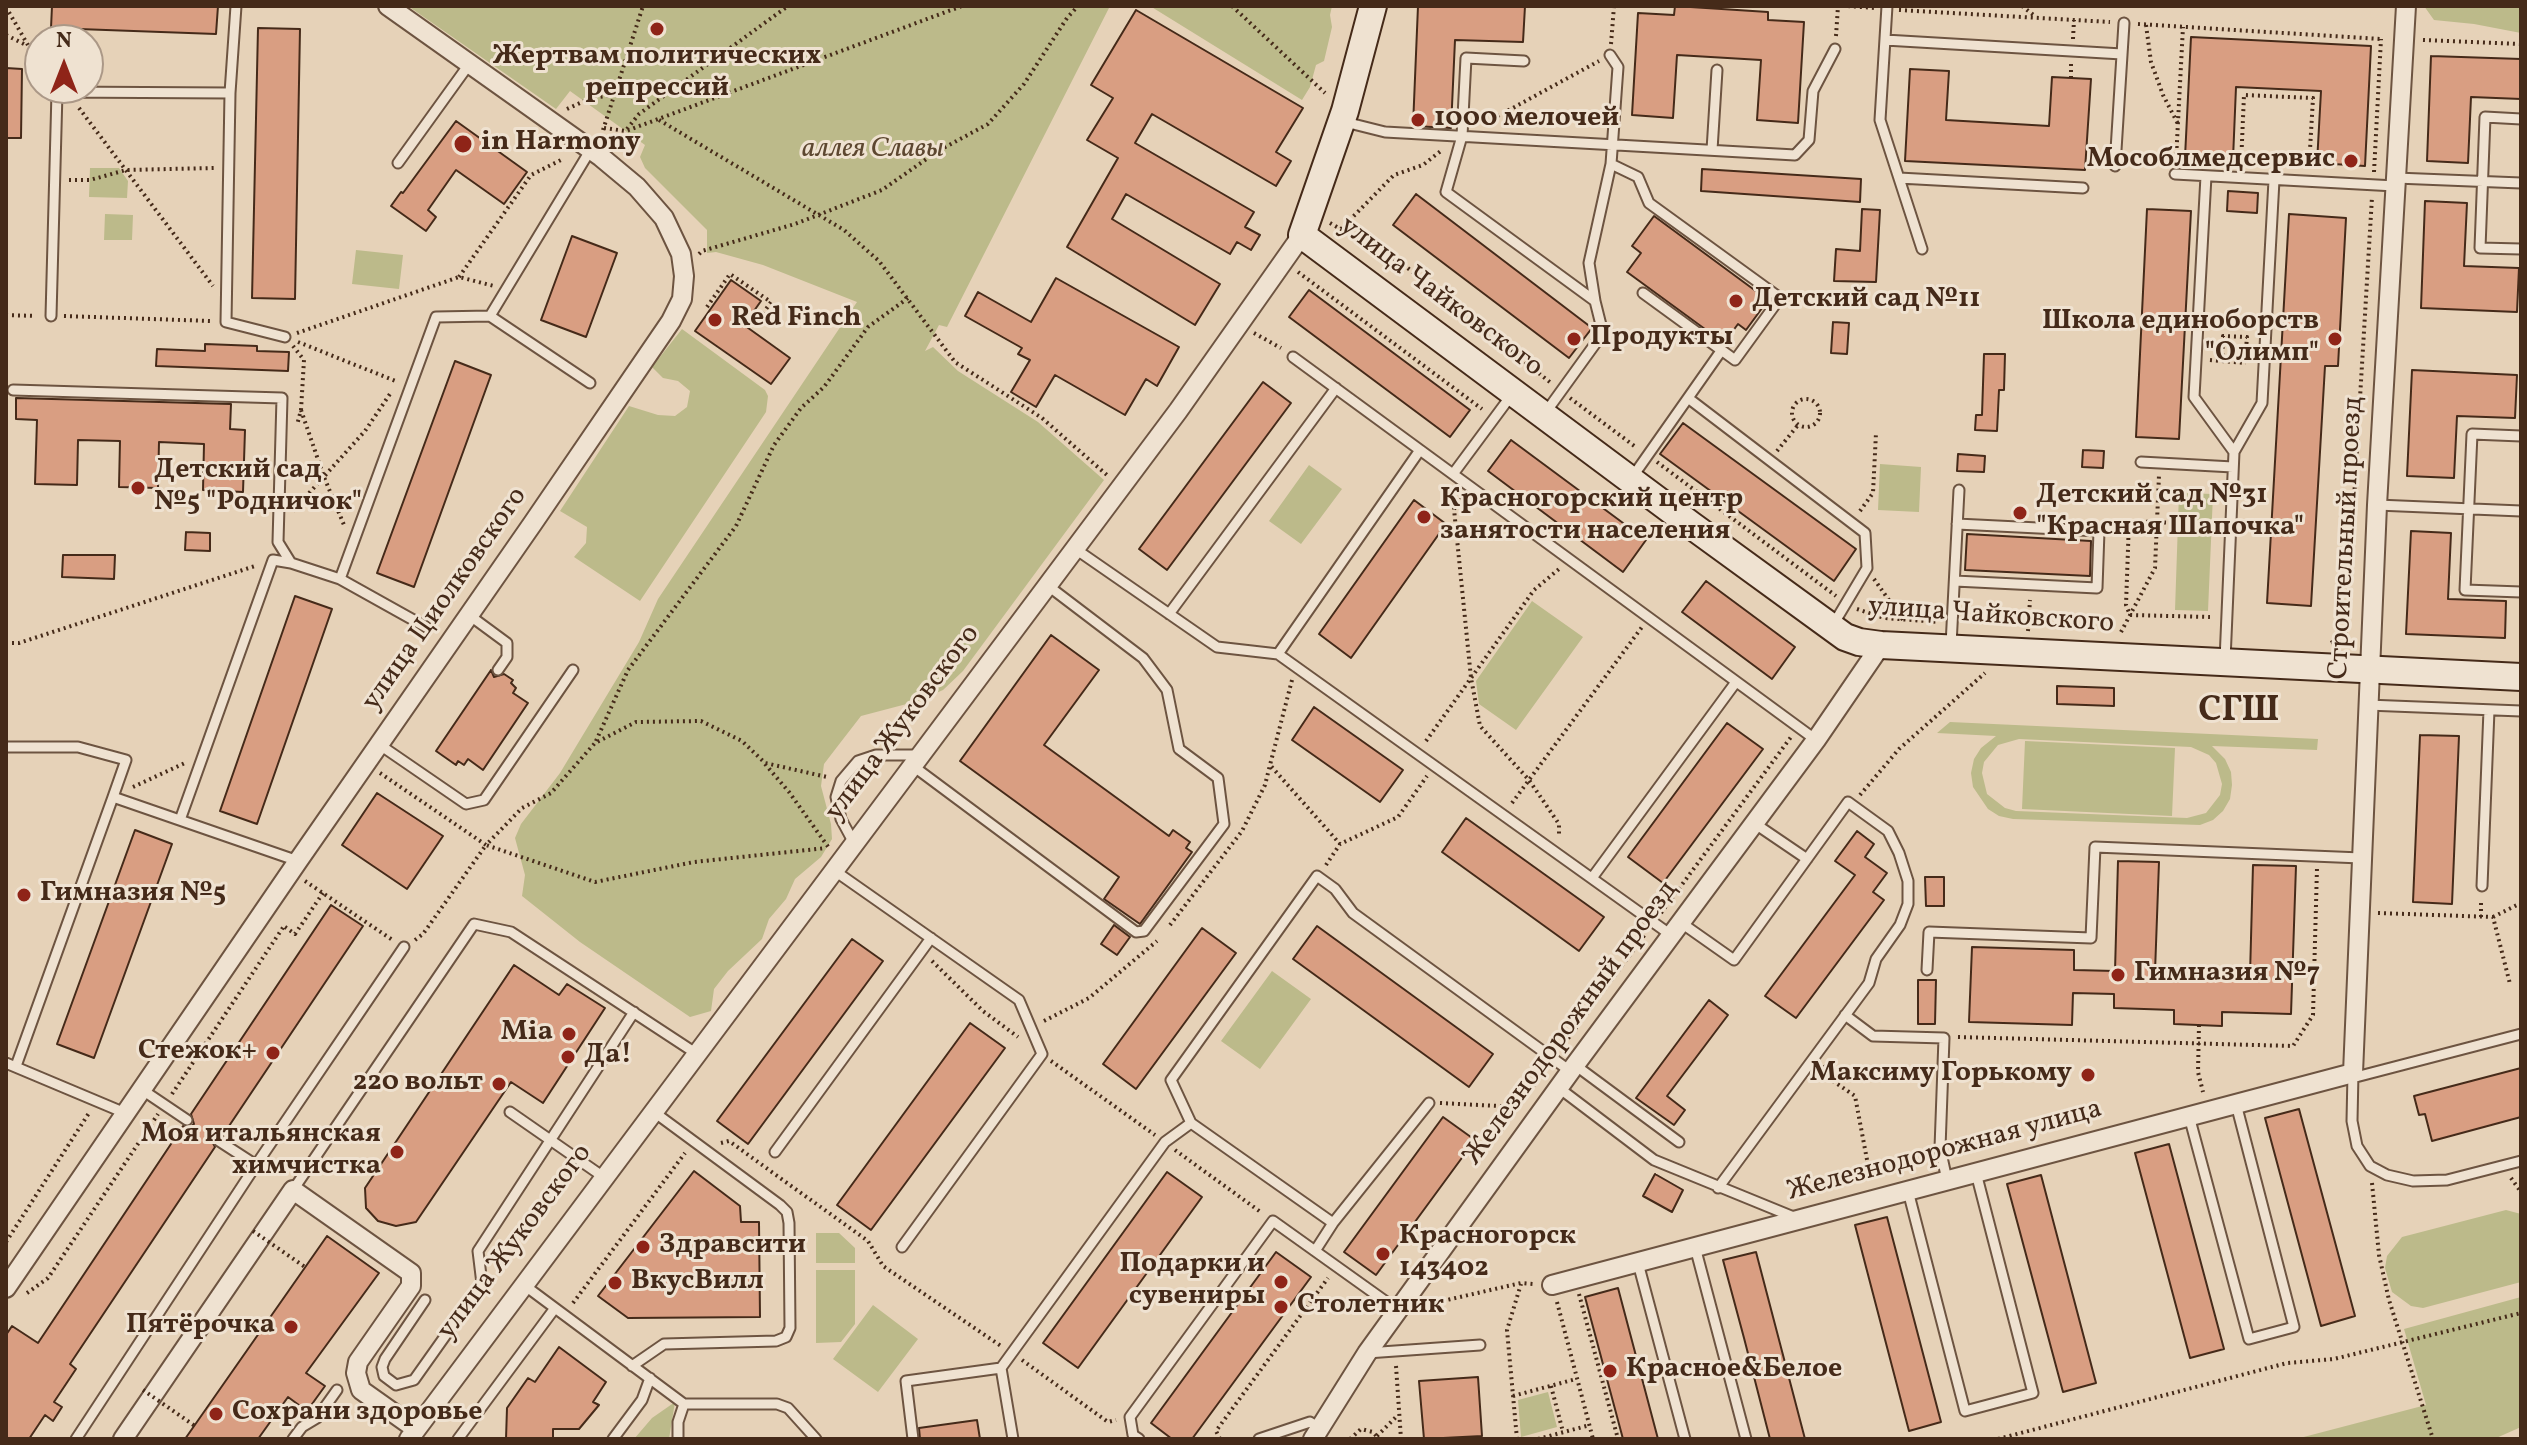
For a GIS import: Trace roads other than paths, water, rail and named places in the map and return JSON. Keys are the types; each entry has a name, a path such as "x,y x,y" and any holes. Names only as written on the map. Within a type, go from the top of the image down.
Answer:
{"street":[{"name":"улица Циолковского","path":"11,1294 141,1089 671,321 682,299 684,276 681,254 664,218 637,187 591,149 388,6"},
{"name":"улица Жуковского","path":"412,1434 1186,400 1302,235 1342,121 1373,6"},
{"name":"Строительный проезд","path":"2353,1075 2367,705 2406,6"},
{"name":"улица Чайковского","path":"1302,235 1831,628 1859,642 2521,677"},
{"name":"Железнодорожный проезд","path":"1317,1434 1367,1353 1572,1068 1816,740 1881,645"},
{"name":"Железнодорожная улица","path":"1552,1285 2353,1075"},
{"path":"123,1439 293,1190 411,1273 411,1286 358,1362 356,1373 361,1390 412,1434"}],"lane":[{"path":"236,6 230,93 226,322 285,337"},
{"path":"1887,6 1880,120 1922,249"},
{"path":"2115,166 2124,23"},
{"path":"1885,40 2122,54"},
{"path":"1342,121 1385,132 1795,155 1809,140 1813,91 1835,49"},
{"path":"1544,415 1603,333 1589,263 1613,145 1618,67 1610,55"},
{"path":"1524,61 1466,58 1462,136 1446,192 1595,301"},
{"path":"398,163 470,63"},
{"path":"1712,150 1717,70"},
{"path":"104,91 230,93"},
{"path":"51,316 57,104"},
{"path":"2521,119 2485,117 2480,248 2521,249"},
{"path":"490,316 591,149"},
{"path":"1611,164 1638,177 1649,203 1780,298 1735,360 1643,293"},
{"path":"2175,174 2373,184 2521,183"},
{"path":"2206,176 2194,397 2234,452"},
{"path":"1899,178 2083,188"},
{"path":"2225,663 2234,452 2262,403 2274,180"},
{"path":"340,579 436,317 490,316 590,383"},
{"path":"1630,479 1721,351"},
{"path":"1293,357 1816,740"},
{"path":"1169,614 1336,388"},
{"path":"13,390 282,398 278,542 291,563"},
{"path":"1453,474 1513,392"},
{"path":"1688,398 1865,533 1867,568 1831,628"},
{"path":"2521,436 2472,434 2465,590 2521,592"},
{"path":"1278,654 1420,450"},
{"path":"2141,462 2233,467"},
{"path":"1951,648 1959,490"},
{"path":"2377,505 2521,511"},
{"path":"1955,581 2097,588 2099,546 2099,531 1957,524"},
{"path":"1074,548 1217,647 1278,654 1592,878 1734,960 1848,802 1888,831 1908,881 1908,904 1900,925 1876,959 1869,983 1718,1188"},
{"path":"180,820 273,560 340,579 426,627"},
{"path":"855,845 841,819 836,797 841,781 858,761 876,755 917,760 1136,932 1144,931 1224,824 1218,778 1179,749 1167,690 1143,658 1047,585"},
{"path":"469,615 507,643 507,657 498,670"},
{"path":"380,745 466,804 484,800 573,670"},
{"path":"1592,878 1736,682"},
{"path":"2367,705 2521,711"},
{"path":"2482,886 2489,710"},
{"path":"6,747 78,747 126,760 11,1064 125,1113"},
{"path":"113,797 298,861"},
{"path":"1754,823 1807,859"},
{"path":"1927,970 1929,932 2091,938 2095,847 2361,858"},
{"path":"835,871 1019,1000 1042,1054 902,1247"},
{"path":"1333,1223 1191,1123 1171,1080 1317,876 1335,889 1353,913 1679,1142"},
{"path":"293,1190 474,924 511,932 697,1054"},
{"path":"775,1152 931,938"},
{"path":"76,1439 404,947"},
{"path":"425,1300 382,1367 384,1376 396,1385 414,1380 482,1284 478,1251 634,1012"},
{"path":"1845,1015 1873,1036 1944,1038 1940,1148 1947,1180"},
{"path":"2521,1034 2353,1075 2352,1121 2357,1146 2370,1166 2387,1175 2413,1181 2447,1180 2521,1161"},
{"path":"1558,1088 1654,1160 1799,1220"},
{"path":"141,1089 187,1120"},
{"path":"1315,1251 1333,1223 1429,1103"},
{"path":"2189,1116 2249,1339 2287,1330 2294,1327 2236,1104"},
{"path":"510,1112 605,1178"},
{"path":"632,1366 664,1344 776,1341 786,1337 790,1328 787,1212 654,1112"},
{"path":"1013,1439 1001,1368 1165,1142 1191,1123"},
{"path":"219,1141 256,1165"},
{"path":"1908,1191 1965,1411 1977,1408 2033,1393 1976,1173"},
{"path":"1139,1439 1133,1435 1130,1417 1273,1221 1399,1311"},
{"path":"1695,1247 1746,1439"},
{"path":"1638,1263 1685,1439"},
{"path":"524,1285 684,1404 777,1404 788,1408 816,1439"},
{"path":"458,1439 555,1308"},
{"path":"1367,1353 1480,1345"},
{"path":"913,1439 906,1381 1001,1368"},
{"path":"613,1439 642,1400 650,1378"},
{"path":"293,1439 302,1427 317,1418 337,1390"},
{"path":"678,1439 678,1422 684,1404"},
{"path":"1259,1439 1310,1422 1317,1434"}],"place":[{"name":"Жертвам политических репрессий","path":"657,29"},
{"name":"1000 мелочей","path":"1418,120"},
{"name":"in Harmony","path":"463,144"},
{"name":"Мособлмедсервис","path":"2351,161"},
{"name":"Детский сад №11","path":"1736,301"},
{"name":"Red Finch","path":"715,320"},
{"name":"Продукты","path":"1574,339"},
{"name":"Школа единоборств \"Олимп\"","path":"2335,339"},
{"name":"Детский сад №5 \"Родничок\"","path":"138,488"},
{"name":"Детский сад №31 \"Красная Шапочка\"","path":"2020,513"},
{"name":"Красногорский центр занятости населения","path":"1424,517"},
{"name":"Гимназия №5","path":"24,895"},
{"name":"Гимназия №7","path":"2118,975"},
{"name":"Mia","path":"569,1034"},
{"name":"Стежок+","path":"273,1053"},
{"name":"Да!","path":"568,1057"},
{"name":"Максиму Горькому","path":"2088,1075"},
{"name":"220 вольт","path":"499,1084"},
{"name":"Моя итальянская химчистка","path":"397,1152"},
{"name":"Здравсити","path":"643,1247"},
{"name":"Красногорск 143402","path":"1383,1254"},
{"name":"Подарки и сувениры","path":"1281,1282"},
{"name":"ВкусВилл","path":"615,1283"},
{"name":"Столетник","path":"1281,1307"},
{"name":"Пятёрочка","path":"291,1327"},
{"name":"Красное&Белое","path":"1610,1371"},
{"name":"Сохрани здоровье","path":"216,1414"}],"district":[{"name":"СГШ","path":"2239,713"}],"park label":[{"name":"аллея Славы","path":"873,151"}]}
